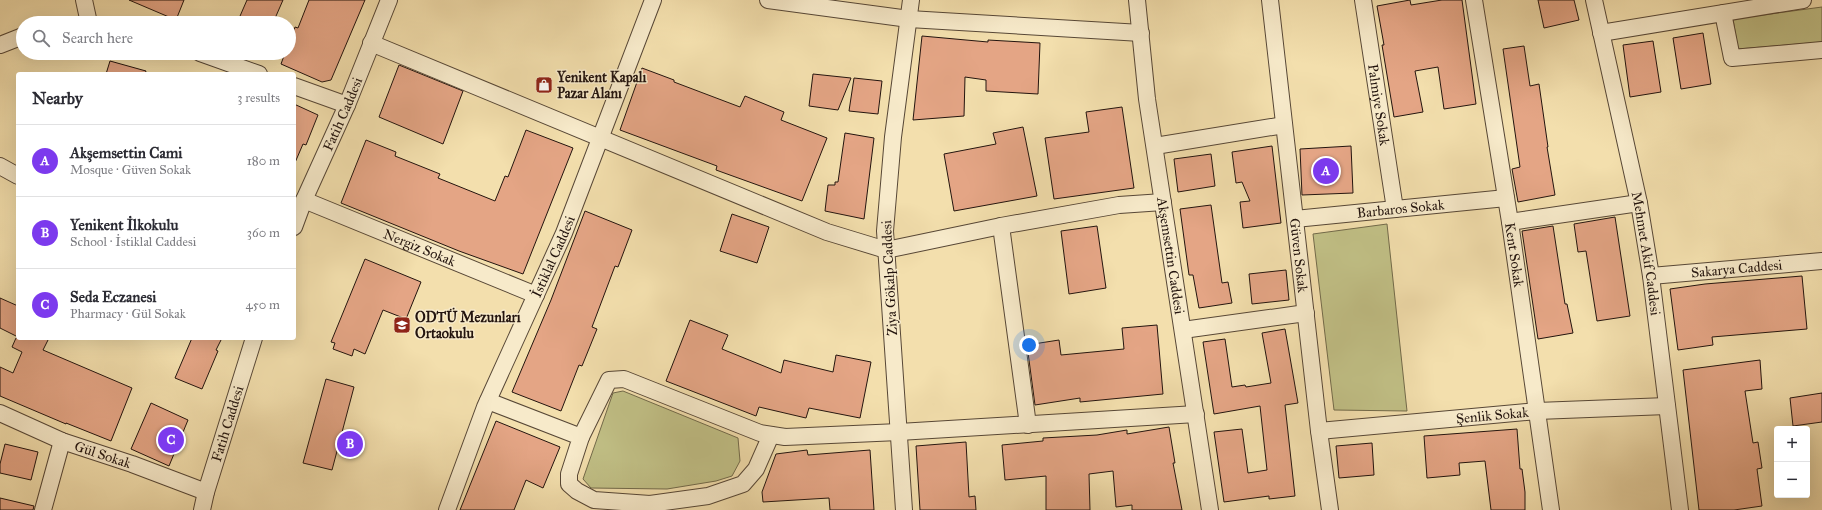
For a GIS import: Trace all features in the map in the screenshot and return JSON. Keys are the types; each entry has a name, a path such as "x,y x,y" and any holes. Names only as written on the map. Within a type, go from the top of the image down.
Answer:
{"street":[{"path":"84,0 87,16"},
{"name":"Fatih Caddesi","path":"296,222 304,200 347,105 389,0"},
{"name":"İstiklal Caddesi","path":"447,510 488,401 564,233 653,0"},
{"path":"768,0 909,19 1141,32"},
{"name":"Ziya Gökalp Caddesi","path":"904,510 885,231 893,137 911,0"},
{"name":"Akşemsettin Caddesi","path":"1137,0 1147,99 1210,510"},
{"name":"Güven Sokak","path":"1270,0 1319,431 1330,510"},
{"name":"Palmiye Sokak","path":"1363,0 1395,209"},
{"name":"Kent Sokak","path":"1474,0 1510,222 1551,510"},
{"name":"Mehmet Akif Caddesi","path":"1594,0 1639,203 1651,276 1680,510"},
{"path":"1601,33 1802,0"},
{"path":"1723,13 1732,58 1822,50"},
{"path":"0,45 16,39"},
{"path":"371,43 827,232 886,250 1001,226 1119,205 1163,202"},
{"path":"220,60 253,72"},
{"path":"296,87 347,105"},
{"path":"1155,146 1284,125"},
{"path":"0,166 16,175"},
{"name":"Barbaros Sokak","path":"1295,219 1506,198"},
{"name":"Nergiz Sokak","path":"304,200 536,295"},
{"path":"1510,222 1639,203"},
{"path":"1001,226 1028,425"},
{"name":"Sakarya Caddesi","path":"1651,276 1822,261"},
{"path":"1183,330 1306,313"},
{"name":"Fatih Caddesi","path":"202,510 206,492 253,340"},
{"path":"771,435 756,468 742,484 708,496 650,504 594,500 577,491 569,484 569,474 581,437 610,380 624,379 760,433 785,437 1028,425 1196,414"},
{"path":"488,401 581,437"},
{"name":"Şenlik Sokak","path":"1319,431 1537,411 1667,406"},
{"name":"Gül Sokak","path":"0,413 62,441 132,464 206,492"},
{"path":"43,510 62,441"}],"shaded area":[{"path":"1822,7 1822,42 1738,49 1733,19"},
{"path":"1387,224 1407,411 1334,410 1313,234"},
{"path":"623,391 738,438 740,461 732,476 716,481 667,489 591,488 583,479 613,393"}],"building":[{"path":"129,0 184,0 178,16 167,16"},
{"path":"247,0 283,0 276,16 240,16"},
{"path":"309,0 365,0 331,80 322,82 281,64 282,60 296,60 296,27 298,28"},
{"path":"1410,0 1411,5 1442,0 1462,0 1476,104 1444,109 1438,67 1415,71 1423,112 1394,117 1377,6"},
{"path":"1538,0 1574,0 1579,20 1544,28"},
{"path":"1703,33 1711,84 1681,89 1673,38"},
{"path":"922,36 988,42 988,40 1040,43 1038,94 986,91 986,80 965,77 964,116 913,120"},
{"path":"1653,41 1661,92 1630,97 1623,45"},
{"path":"1524,46 1530,86 1539,84 1555,195 1518,202 1512,169 1520,167 1503,49"},
{"path":"110,61 146,71 146,72 107,72"},
{"path":"399,65 463,91 443,144 379,117"},
{"path":"642,68 740,107 745,96 784,112 781,120 827,138 802,201 716,170 717,166 620,130"},
{"path":"813,74 851,78 838,110 809,106"},
{"path":"854,78 882,81 878,114 849,111"},
{"path":"296,105 318,115 306,145 303,144 296,160"},
{"path":"1122,107 1134,188 1054,199 1045,138 1089,132 1086,112"},
{"path":"1023,127 1037,196 954,211 944,154 996,144 993,133"},
{"path":"526,130 573,148 523,274 459,251 341,203 366,140 396,152 395,156 440,174 438,178 495,201 505,176 508,177"},
{"path":"845,133 874,138 864,219 825,211 828,185 835,185 835,182 838,182"},
{"path":"1272,146 1281,223 1243,228 1240,202 1250,201 1242,182 1236,183 1232,152"},
{"path":"1351,146 1353,193 1302,195 1300,149"},
{"path":"1211,154 1215,186 1178,192 1174,159"},
{"path":"1211,205 1222,283 1228,282 1232,303 1199,308 1193,275 1189,275 1180,209"},
{"path":"585,211 632,230 618,267 615,266 592,327 597,329 582,366 579,365 561,411 512,392 551,300"},
{"path":"732,214 769,227 757,263 720,251"},
{"path":"1615,217 1630,316 1597,321 1586,251 1578,252 1574,224"},
{"path":"1097,226 1106,288 1069,294 1061,231"},
{"path":"1553,226 1565,304 1567,304 1573,333 1538,339 1522,231"},
{"path":"365,259 421,282 406,319 383,310 365,354 354,349 352,356 333,349 335,343 331,342"},
{"path":"1286,270 1289,300 1252,304 1249,274"},
{"path":"1802,276 1807,329 1712,337 1713,345 1678,350 1670,289 1705,284"},
{"path":"0,298 16,305 16,336 0,328"},
{"path":"690,320 728,335 722,349 781,373 784,360 833,372 836,355 871,362 860,418 809,408 806,418 759,407 756,416 666,381"},
{"path":"1157,325 1163,394 1080,402 1080,398 1035,405 1027,345 1059,340 1061,355 1124,349 1122,328"},
{"path":"1285,329 1298,403 1285,405 1295,496 1269,499 1269,496 1224,502 1214,432 1242,429 1248,473 1267,470 1260,406 1214,414 1203,342 1225,339 1232,387 1245,385 1246,387 1271,383 1262,333"},
{"path":"16,338 16,340 48,340 43,350 132,388 111,441 0,396 0,367 13,373 22,352 12,347"},
{"path":"191,340 221,340 202,389 175,378"},
{"path":"1760,360 1762,389 1745,391 1753,443 1758,442 1762,468 1757,469 1762,506 1734,510 1699,510 1683,370"},
{"path":"326,379 354,387 332,470 303,463"},
{"path":"1822,393 1822,422 1793,426 1790,398"},
{"path":"151,403 188,420 169,466 131,449"},
{"path":"496,421 560,447 543,488 526,480 514,510 460,510"},
{"path":"1169,427 1175,463 1173,463 1182,510 1132,510 1132,505 1116,507 1113,471 1089,474 1090,510 1046,510 1046,476 1005,480 1002,445 1043,441 1043,438 1097,435 1127,430 1127,434"},
{"path":"1517,429 1520,469 1522,469 1525,492 1525,510 1491,510 1485,461 1459,463 1460,475 1427,478 1424,436"},
{"path":"966,442 969,497 975,496 976,510 920,510 916,446"},
{"path":"1372,443 1374,475 1339,478 1336,446"},
{"path":"5,444 38,452 31,480 0,473 0,464"},
{"path":"807,450 808,455 870,450 874,510 830,510 829,498 763,502 762,492 776,454"},
{"path":"0,498 34,506 33,510 0,510"}],"place":[{"name":"Yenikent Kapalı Pazar Alanı","path":"544,85"},
{"name":"Akşemsettin Cami","path":"1326,171"},
{"name":"ODTÜ Mezunları Ortaokulu","path":"402,325"},
{"name":"Seda Eczanesi","path":"171,440"},
{"name":"Yenikent İlkokulu","path":"350,444"}]}
